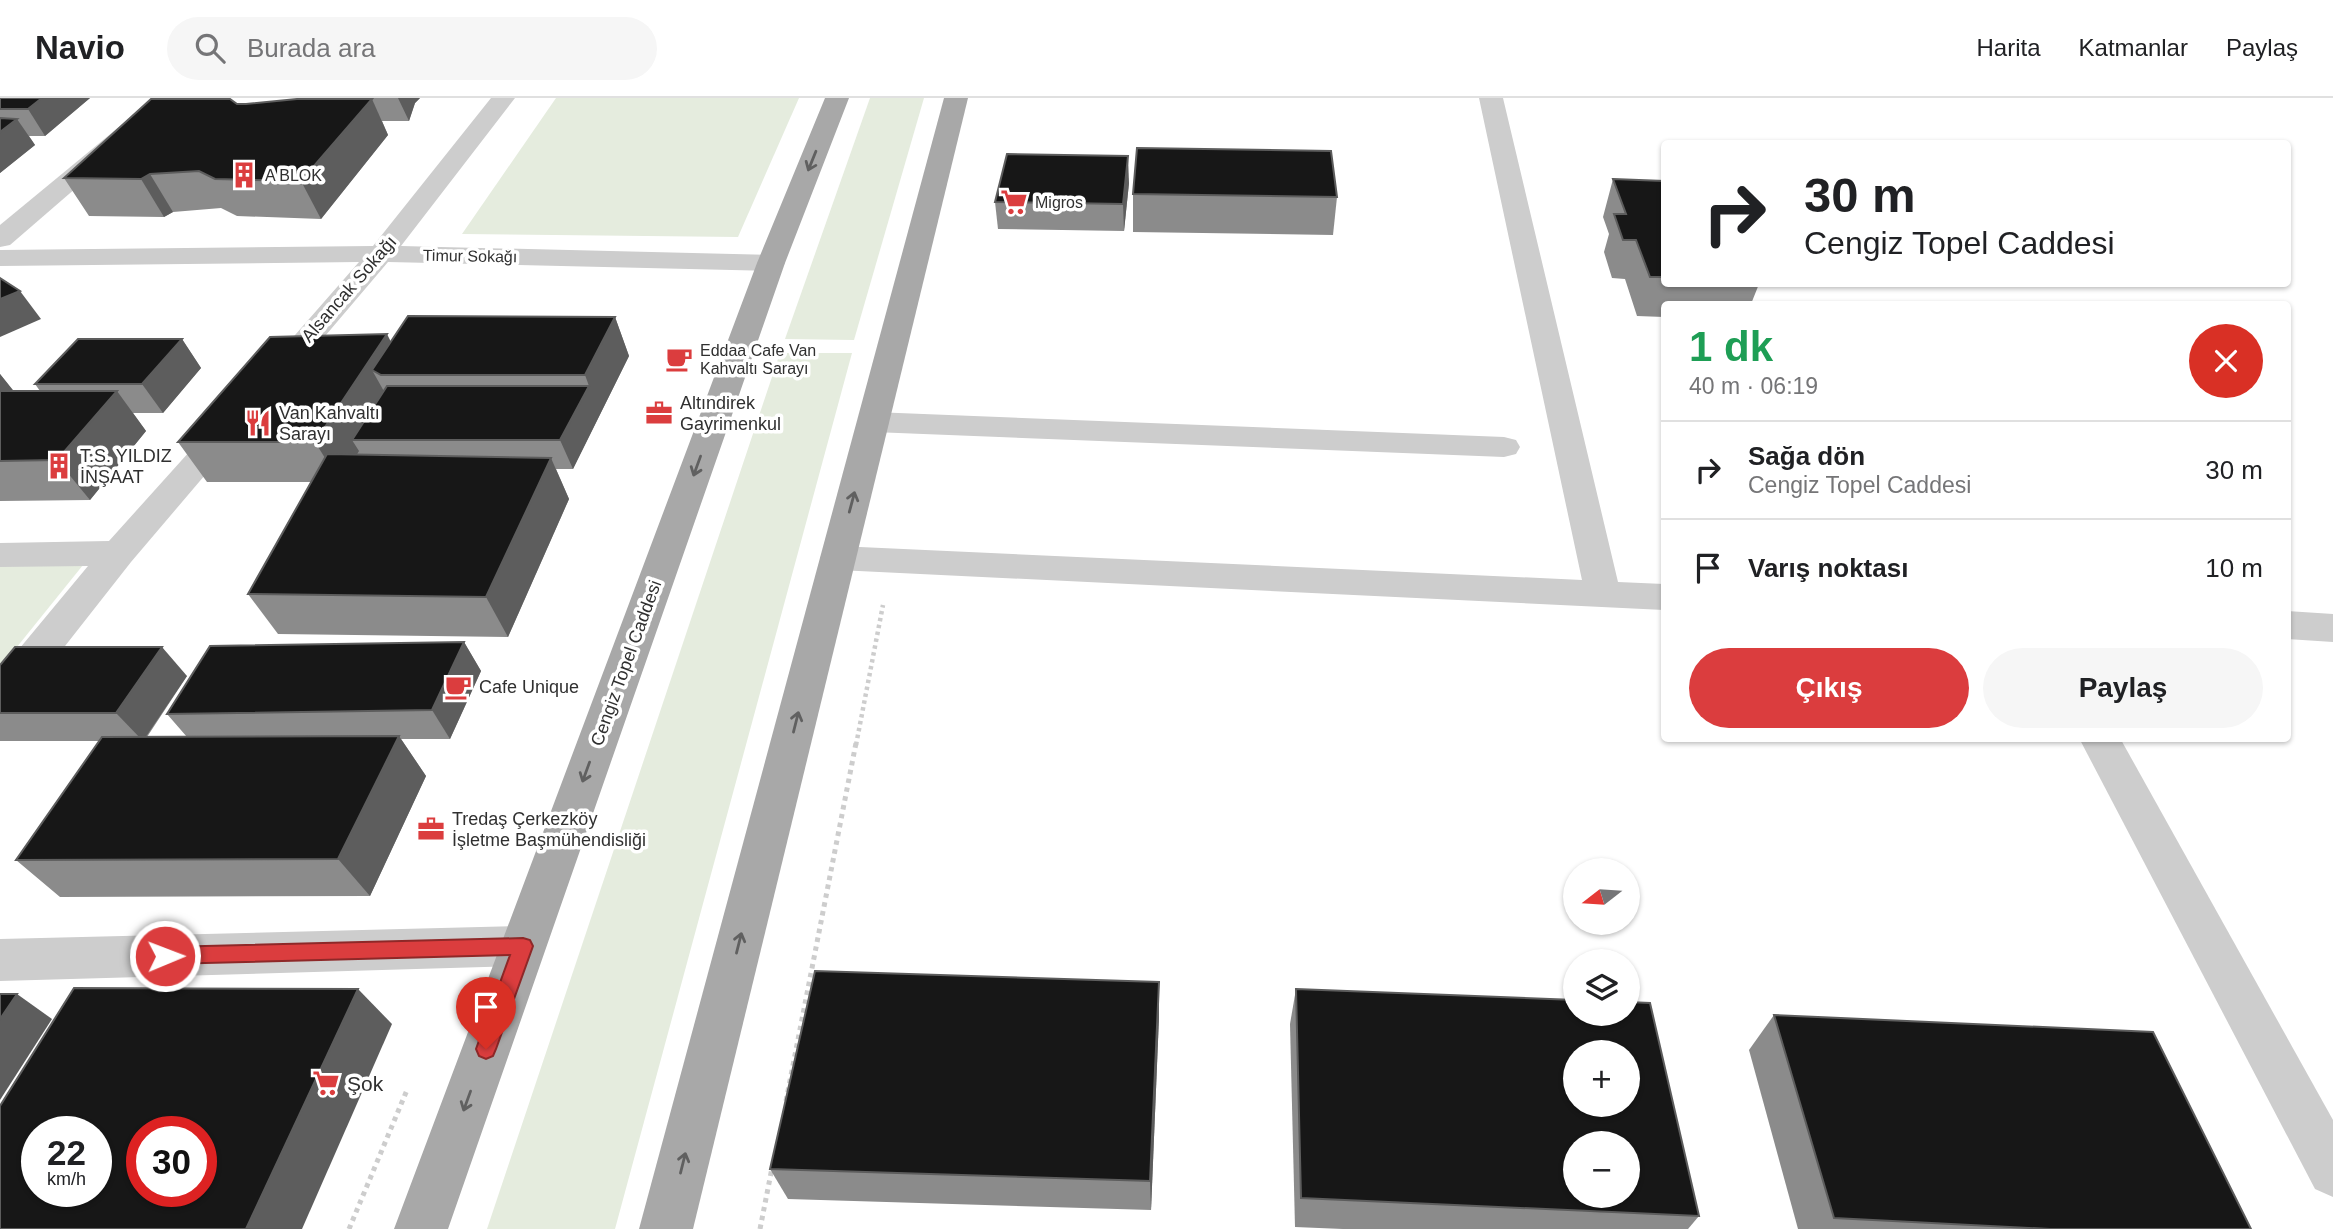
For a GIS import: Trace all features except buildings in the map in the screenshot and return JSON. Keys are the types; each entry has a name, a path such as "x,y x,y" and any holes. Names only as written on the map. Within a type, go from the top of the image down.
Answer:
{"main road":[{"name":"Cengiz Topel Caddesi","path":"421,1229 771,263 837,98"},
{"path":"666,1229 957,98"}],"street":[{"path":"0,239 168,98"},
{"name":"Alsancak Sokağı","path":"0,700 118,553 381,254 503,98"},
{"path":"1492,98 1603,594"},
{"name":"Timur Sokağı","path":"0,258 381,254 771,263"},
{"path":"873,422 1504,447"},
{"path":"0,555 118,553"},
{"path":"838,558 1661,597"},
{"path":"2291,625 2333,628"},
{"path":"2101,742 2333,1171"},
{"path":"0,960 523,946"}],"path":[{"path":"785,1106 892,561"},
{"path":"760,1229 774,1161"}],"shaded area":[{"path":"556,98 799,98 738,237 462,234"},
{"path":"870,98 924,98 854,340 785,339"},
{"path":"780,353 852,353 615,1229 487,1229"},
{"path":"0,565 83,565 0,668"}],"place":[{"name":"A BLOK","path":"244,175"},
{"name":"Migros","path":"1014,202"},
{"name":"Eddaa Cafe Van Kahvaltı Sarayı","path":"679,359"},
{"name":"Altındirek Gayrimenkul","path":"659,413"},
{"name":"Van Kahvaltı Sarayı","path":"258,423"},
{"name":"T.S. YILDIZ İNŞAAT","path":"59,466"},
{"name":"Cafe Unique","path":"458,687"},
{"name":"Tredaş Çerkezköy İşletme Başmühendisliği","path":"431,829"},
{"name":"Şok","path":"326,1083"}],"route":[{"path":"165,956 523,946 486,1049"}]}
